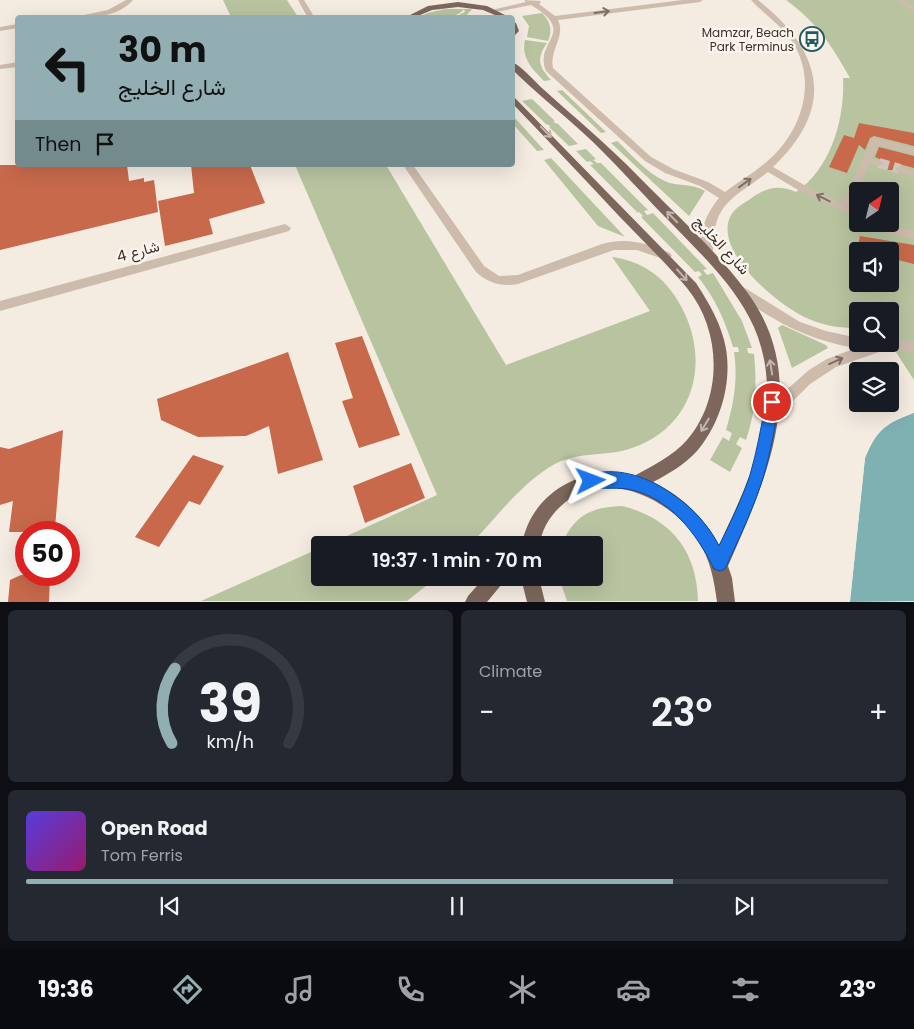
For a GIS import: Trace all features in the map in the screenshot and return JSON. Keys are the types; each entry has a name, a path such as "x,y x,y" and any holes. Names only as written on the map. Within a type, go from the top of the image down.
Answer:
{"main road":[{"path":"459,0 496,10 504,15"},
{"path":"410,15 416,9 436,6 473,5"},
{"name":"شارع الخليج","path":"515,67 538,90 596,140 707,251 729,275 755,316 772,366 774,392 756,476 745,509 720,564"},
{"path":"515,99 666,256 692,286 707,310 717,336 721,364 718,392 708,420 691,446 665,467 637,484"},
{"path":"533,536 539,519 553,502 570,489 598,481 613,480 637,484 658,492 677,504 694,521 709,541 720,564 726,589 726,602"},
{"path":"474,602 489,586"},
{"path":"532,586 536,602"}],"street":[{"path":"88,15 110,11 123,6 130,0"},
{"path":"301,0 310,15"},
{"path":"496,10 545,0"},
{"path":"554,18 700,0"},
{"path":"707,251 710,221 716,208 725,197 767,167 787,148 800,127 807,108 809,88 804,56 782,24 754,0"},
{"path":"898,0 914,10"},
{"path":"530,2 554,18 558,31 555,44 546,56 546,63 549,69 648,159 669,171 704,184 725,197"},
{"path":"0,29 15,26"},
{"path":"0,67 15,64"},
{"path":"844,209 875,141 914,151"},
{"path":"866,158 879,162"},
{"path":"409,167 480,268 488,276 499,281 513,282 606,247 634,244 649,248 666,256"},
{"path":"767,167 849,211"},
{"path":"900,169 914,174"},
{"name":"شارع 4","path":"0,306 285,228"},
{"path":"896,232 914,235"},
{"path":"740,290 766,311 793,324 822,335 849,341"},
{"path":"899,346 914,346"},
{"path":"771,413 806,380 828,365 859,352"}],"green space":[{"path":"223,0 287,0 297,15 230,15"},
{"path":"786,0 914,0 914,380 896,352 899,352 899,302 849,302 849,328 833,326 809,319 782,303 767,291 740,262 732,246 728,231 730,217 735,210 740,205 769,189 784,188 796,192 808,182 827,156 838,126 843,94 843,78 850,78 822,35 806,17"},
{"path":"445,9 464,9 455,15 424,15"},
{"path":"464,9 472,9 467,15 459,15 465,12"},
{"path":"542,13 550,26 548,41 527,37 529,26 522,16"},
{"path":"525,40 547,43 541,54 540,63 551,80 544,81 529,63 526,58"},
{"path":"562,90 606,132 601,133 557,91"},
{"path":"532,99 555,121 553,122 558,124 578,144 569,146 549,127 551,126 546,124 522,101"},
{"path":"515,118 544,150 537,151 515,126"},
{"path":"617,141 642,165 662,180 697,187 705,191 689,216 611,143"},
{"path":"586,149 596,159 593,160 601,163 648,210 644,211 647,215 653,213 707,269 703,270 707,275 713,273 742,321 752,348 747,348 748,353 754,354 755,397 752,419 746,440 740,437 736,444 742,448 730,472 710,460 723,437 729,441 732,433 726,430 731,410 736,372 734,352 739,352 738,347 733,347 719,310 710,293 698,277 702,275 699,271 695,272 641,217 643,216 639,212 635,213 637,212 590,165 594,164 590,161 587,162 576,151"},
{"path":"551,158 625,237 598,226 544,160"},
{"path":"296,167 387,167 506,365 650,311 612,257 636,263 664,282 678,301 692,333 695,373 690,393 682,410 669,426 653,439 623,451 574,457 555,464 543,471 521,490 478,536 347,536 437,495"},
{"path":"782,325 826,345 828,348 792,368 778,328"},
{"path":"622,506 639,511 667,528 678,539 693,567 698,601 567,601 562,586 603,586 603,536 566,535 584,515 601,508"},
{"path":"311,552 311,586 426,586 407,601 201,601"}],"water":[{"path":"914,413 914,601 850,602 865,458 873,441 888,425"}],"pier":[{"path":"914,410 914,413 888,423 872,440 865,458 850,601 848,602 862,458 870,438 886,421"}],"building":[{"path":"859,123 914,133 914,146 874,136 870,138 865,150 859,145 847,173 829,167 844,135 854,138"},
{"path":"879,147 914,156 914,168 899,164 893,170 888,170 883,166 886,162 875,157"},
{"path":"0,165 15,165 15,167 127,167 129,181 144,178 144,182 154,180 158,212 0,250"},
{"path":"191,167 251,167 265,203 209,219 213,234 165,246 158,201 194,193"},
{"path":"860,236 896,242 859,242"},
{"path":"899,242 914,245 914,264 899,260"},
{"path":"362,336 400,435 359,448 342,401 353,398 335,343"},
{"path":"288,352 323,460 278,474 269,426 246,436 198,437 161,420 157,399"},
{"path":"63,430 56,521 15,521 15,532 9,532 13,501 0,505 0,447 9,449"},
{"path":"193,455 224,466 200,505 189,501 159,547 135,537"},
{"path":"411,463 425,498 365,523 353,486"},
{"path":"15,578 15,586 50,586 49,602 8,602 10,580"}],"tunnel":[{"path":"879,163 900,169"}],"place":[{"name":"Mamzar, Beach Park Terminus","path":"812,39"}],"route":[{"path":"591,481 613,480 637,484 658,492 677,504 694,521 709,541 720,564 745,509 756,476 772,402"}]}
